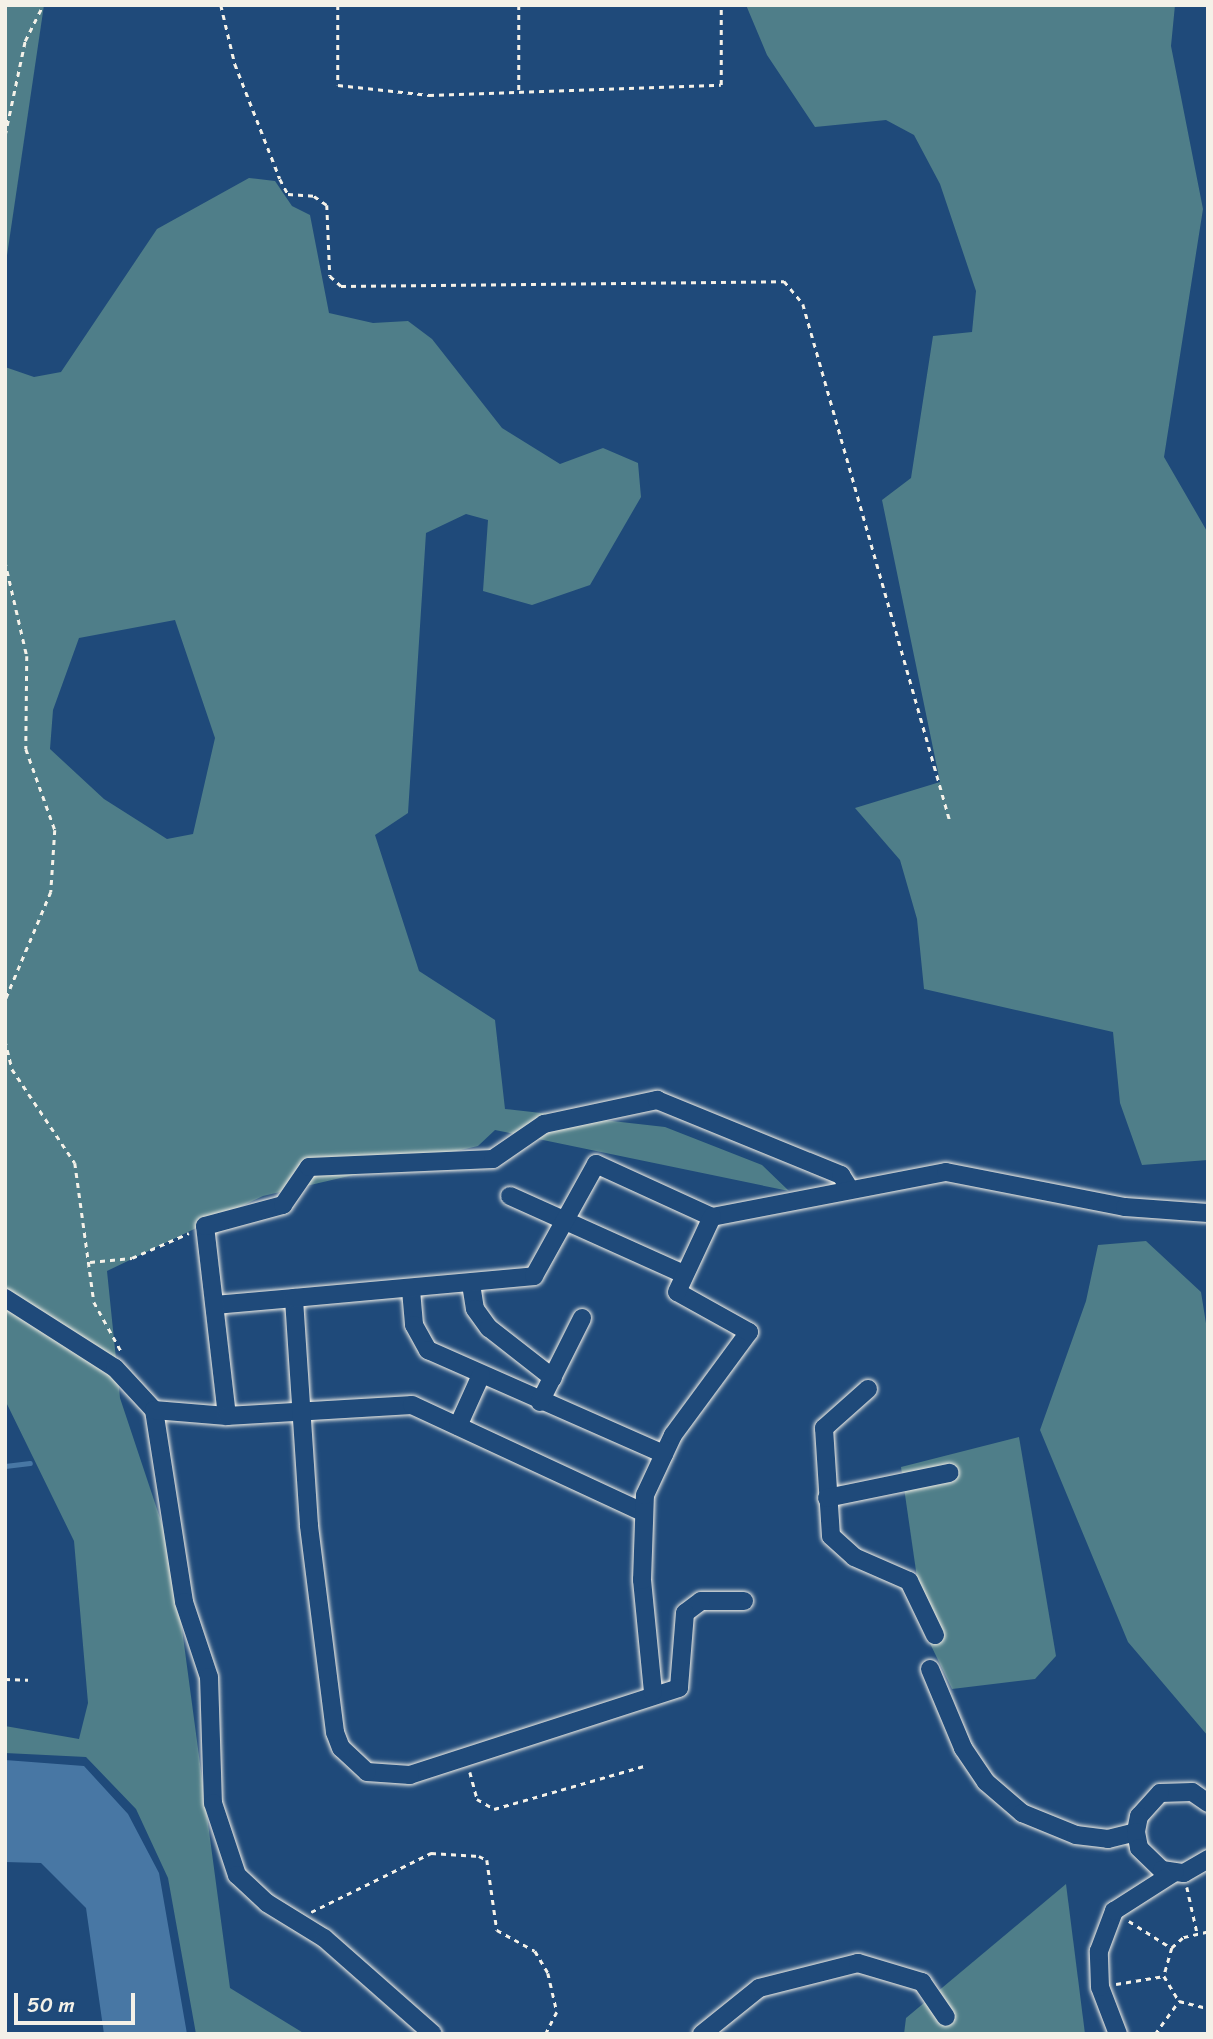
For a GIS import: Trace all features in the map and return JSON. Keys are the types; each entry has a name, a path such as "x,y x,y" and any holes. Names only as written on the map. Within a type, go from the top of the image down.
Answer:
{"street":[{"path":"227,1416 205,1226 283,1205 309,1167 493,1159 544,1124 657,1100 841,1175 849,1188"},
{"path":"215,1305 411,1290 534,1276 567,1221 596,1164 712,1217 849,1188 946,1172 1125,1207 1208,1213"},
{"path":"510,1196 681,1273"},
{"path":"653,1692 643,1512 664,1454 749,1332 681,1297 681,1273 712,1217"},
{"path":"471,1284 475,1309 489,1328 553,1378"},
{"path":"411,1290 414,1325 428,1350 540,1402 664,1454"},
{"path":"5,1298 115,1368 154,1410 184,1602 209,1677 213,1803 226,1856 252,1892 299,1921 433,2034"},
{"path":"294,1298 309,1525 341,1748 367,1773 386,1778 466,1757 653,1692 679,1688 685,1613 701,1601 744,1601"},
{"path":"540,1402 582,1318"},
{"path":"458,1426 481,1375"},
{"path":"868,1389 824,1428 827,1498 833,1541 909,1581 935,1635"},
{"path":"154,1410 227,1416 412,1405 643,1512"},
{"path":"827,1498 949,1473"},
{"path":"930,1669 963,1748 986,1782 1022,1813 1076,1835 1108,1839 1136,1832"},
{"path":"1195,1868 1149,1861 1136,1832 1139,1816 1160,1793 1192,1792 1208,1803"},
{"path":"1118,2034 1100,1987 1099,1951 1114,1911 1195,1868"},
{"path":"702,2034 760,1988 858,1963 922,1982 946,2017"}],"path":[{"path":"5,135 26,41 43,5"},
{"path":"221,5 235,64 288,194 314,196 327,205 330,276 341,286 784,281 803,304 950,821"},
{"path":"338,5 338,85 519,94 721,85 721,5"},
{"path":"519,5 519,94"},
{"path":"5,561 27,656 26,749 55,830 51,892 5,1001"},
{"path":"5,1040 12,1069 75,1163 97,1311 123,1353"},
{"path":"90,1262 132,1258 205,1226"},
{"path":"5,1679 28,1681"},
{"path":"466,1757 477,1799 494,1809 644,1766"},
{"path":"299,1921 332,1898 431,1853 479,1856 487,1860 497,1930 535,1951 548,1973 557,2012 546,2034"},
{"path":"1195,1868 1197,1932"},
{"path":"1114,1911 1172,1948"},
{"path":"1208,1933 1197,1932 1172,1948 1164,1976 1180,2001 1208,2008"},
{"path":"1100,1987 1164,1976"},
{"path":"1155,2034 1180,2001"}],"green space":[{"path":"5,5 44,5 5,269"},
{"path":"746,5 1175,5 1171,46 1203,209 1164,457 1208,533 1208,1160 1142,1165 1120,1103 1113,1032 924,989 917,919 900,860 855,808 940,782 882,500 911,478 933,336 972,332 976,291 940,184 914,135 886,120 815,127 767,55"},
{"path":"249,178 275,181 292,206 310,215 329,313 373,323 408,321 432,339 502,428 560,464 603,448 638,463 641,497 590,585 532,605 483,591 488,520 466,514 426,533 408,813 375,835 419,971 495,1020 505,1109 665,1127 762,1165 789,1191 495,1130 478,1146 263,1196 107,1271 120,1398 172,1554 230,1988 305,2034 196,2034 168,1878 136,1809 86,1757 5,1753 5,1726 79,1739 88,1703 74,1541 5,1400 5,367 34,377 61,372 157,229","holes":["175,620 215,738 193,834 167,839 104,799 50,749 53,710 79,638"]},
{"path":"1146,1241 1201,1292 1208,1336 1208,1736 1128,1642 1040,1430 1086,1301 1098,1245"},
{"path":"1019,1437 1056,1656 1035,1679 952,1689 925,1633 901,1467"},
{"path":"1066,1884 1085,2034 904,2034 906,2018"}],"water":[{"path":"5,1760 84,1766 128,1814 159,1873 187,2034 104,2034 86,1908 41,1863 5,1862"}],"waterway":[{"path":"5,1466 30,1463"}]}
